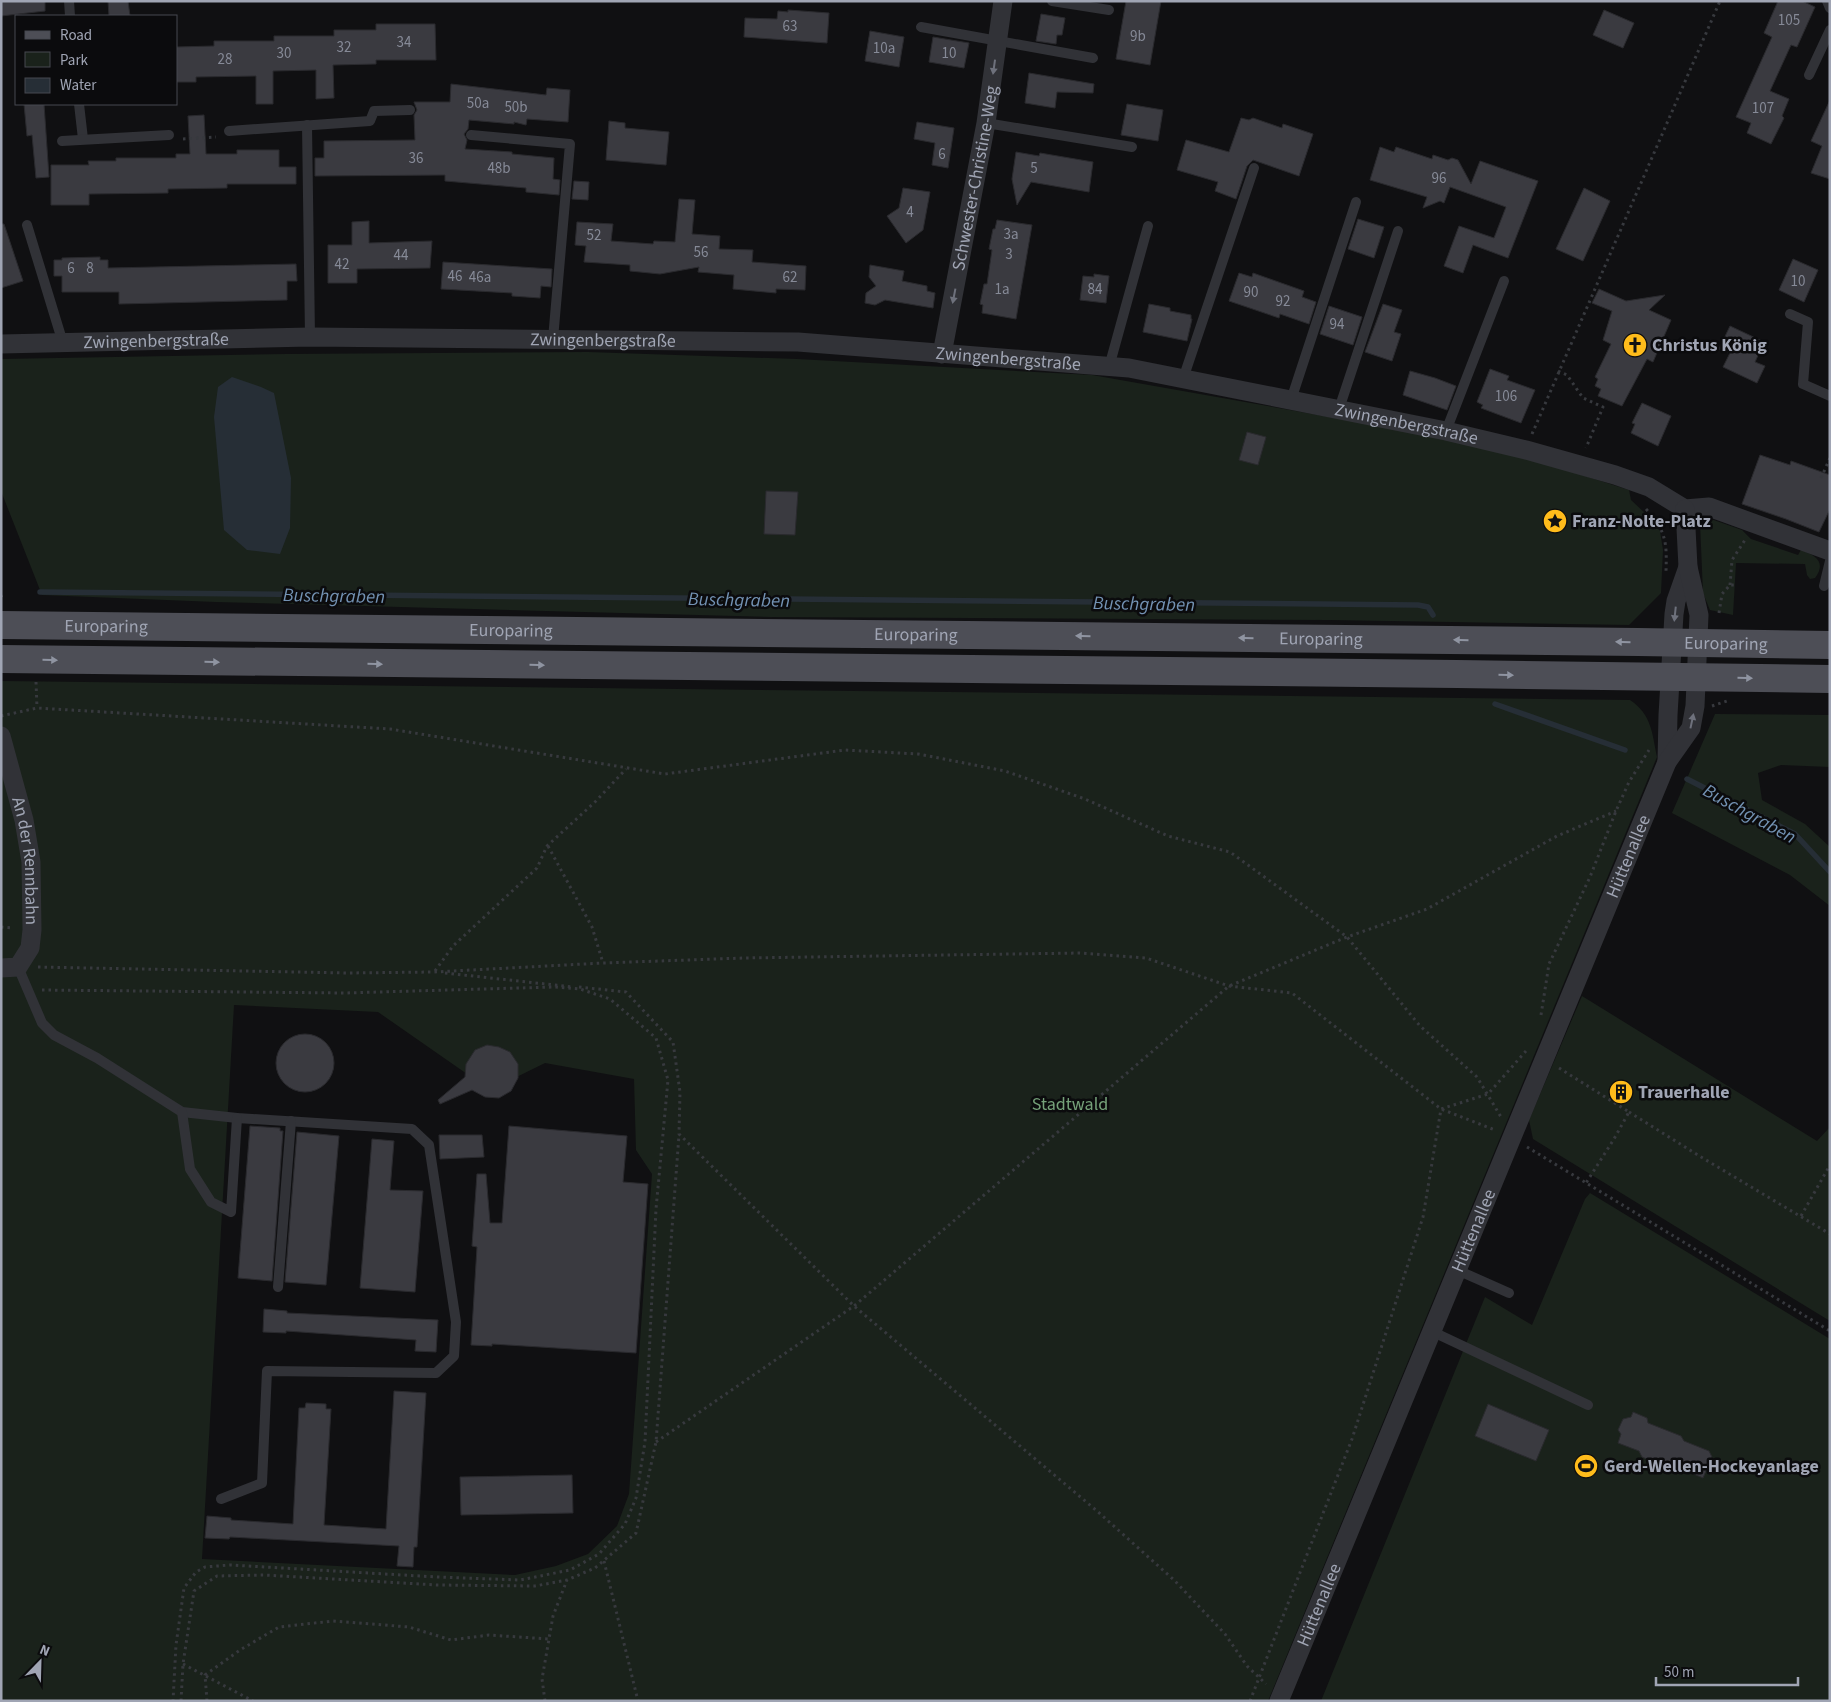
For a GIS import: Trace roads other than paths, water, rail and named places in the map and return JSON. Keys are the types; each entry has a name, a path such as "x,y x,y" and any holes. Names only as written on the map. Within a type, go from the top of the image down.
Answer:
{"main road":[{"name":"Europaring","path":"1,625 1830,646"},
{"name":"Europaring","path":"1,659 1830,679"}],"street":[{"name":"Schwester-Christine-Weg","path":"942,354 986,123 1003,1"},
{"name":"Zwingenbergstraße","path":"1,344 310,337 798,342 1129,368 1446,431 1526,450 1650,487 1685,508"},
{"path":"1685,643 1699,615 1688,567 1685,508 1709,507 1830,551"},
{"path":"1683,678 1685,643 1676,601 1688,567"},
{"name":"Hüttenallee","path":"1279,1701 1667,762 1683,678 1685,643"},
{"name":"Hüttenallee","path":"1667,762 1691,728 1695,706 1683,678"},
{"name":"An der Rennbahn","path":"1,736 24,820 30,862 32,930 30,948 10,967"}],"lane":[{"path":"69,1 70,15"},
{"path":"1052,1 1109,10"},
{"path":"1827,1 1830,8"},
{"path":"921,27 1093,58"},
{"path":"1809,75 1830,30"},
{"path":"80,105 83,139"},
{"path":"229,131 370,121 374,111 410,110"},
{"path":"986,123 1132,147"},
{"path":"307,125 310,337"},
{"path":"62,141 169,135"},
{"path":"471,135 570,144 553,339"},
{"path":"1184,379 1254,168"},
{"path":"1291,400 1356,202"},
{"path":"27,225 63,343"},
{"path":"1109,367 1148,226"},
{"path":"1339,409 1398,232"},
{"path":"1446,431 1504,281"},
{"path":"1790,314 1808,322 1803,384 1830,396"},
{"path":"1824,586 1830,561"},
{"path":"10,967 42,1023 54,1035 97,1058 182,1112 237,1118 412,1129 429,1145 456,1322 454,1356 436,1373 267,1371 262,1483 221,1499"},
{"path":"182,1112 190,1169 211,1202 230,1212 237,1118"},
{"path":"278,1288 291,1121"},
{"path":"1457,1270 1509,1293"},
{"path":"1432,1331 1588,1404"}],"water":[{"path":"232,377 274,393 291,478 290,528 280,554 247,550 224,530 214,417 218,387"}],"waterway":[{"name":"Buschgraben","path":"40,592 1418,605 1428,607 1433,615"},
{"name":"Buschgraben","path":"1495,704 1625,750"},
{"name":"Buschgraben","path":"1687,779 1795,834 1830,872"}],"place":[{"name":"Christus König","path":"1635,345"},
{"name":"Franz-Nolte-Platz","path":"1555,521"},
{"name":"Trauerhalle","path":"1621,1092"},
{"name":"Gerd-Wellen-Hockeyanlage","path":"1586,1466"}],"park label":[{"name":"Stadtwald","path":"1070,1104"}]}
